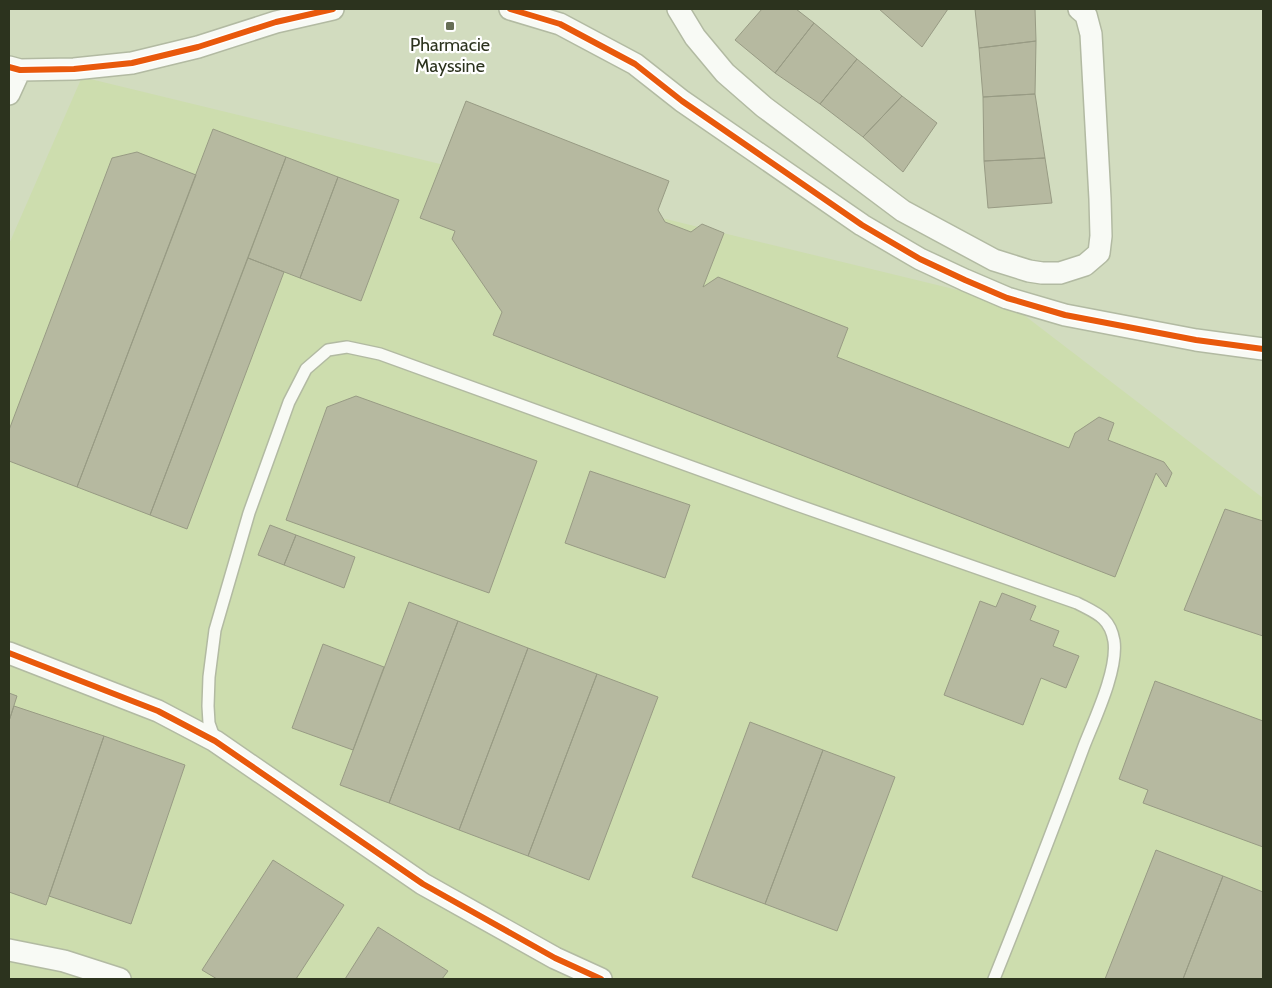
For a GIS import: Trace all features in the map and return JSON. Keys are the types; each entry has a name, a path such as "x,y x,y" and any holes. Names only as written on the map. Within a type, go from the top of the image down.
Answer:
{"street":[{"path":"9,94 15,68 74,69 132,63 198,47 276,22 333,9"},
{"path":"510,9 560,24 636,64 682,101 862,225 920,259 965,280 1007,298 1065,315 1196,340 1263,349"},
{"path":"678,9 695,37 725,73 764,107 903,211 994,260 1042,273 1060,273 1085,265 1099,253 1101,236 1091,34 1086,15 1079,9"},
{"path":"9,652 158,712 215,741 423,884 554,958 601,979"},
{"path":"9,950 64,961 120,979"}],"lane":[{"path":"215,741 208,706 209,677 215,630 249,513 289,402 306,368 328,350 347,347 380,354 785,501 1077,603 1105,618 1114,639 1115,656 1105,691 1044,855 994,979"}],"shaded area":[{"path":"82,77 1007,302 1263,498 1263,979 9,979 9,244"}],"building":[{"path":"762,9 796,9 814,23 775,73 735,40"},
{"path":"879,9 948,9 922,47"},
{"path":"975,9 1035,9 1036,41 979,48"},
{"path":"814,23 857,59 820,104 775,73"},
{"path":"1036,41 1035,94 983,97 979,48"},
{"path":"857,59 902,96 863,137 820,104"},
{"path":"1035,94 1045,158 984,161 983,97"},
{"path":"902,96 937,123 903,172 863,137"},
{"path":"466,101 669,181 658,210 665,222 691,232 702,224 724,233 703,287 718,277 848,328 837,357 1069,448 1075,433 1099,417 1114,423 1108,440 1164,462 1172,473 1166,487 1156,473 1115,577 493,335 502,312 452,239 455,231 420,218"},
{"path":"213,129 286,157 150,515 77,487"},
{"path":"137,152 196,175 77,487 9,461 9,430 112,158"},
{"path":"286,157 338,177 300,278 248,258"},
{"path":"1045,158 1052,203 988,208 984,161"},
{"path":"338,177 399,200 361,301 300,278"},
{"path":"248,258 284,272 187,529 150,515"},
{"path":"356,396 537,461 489,593 286,520 327,407"},
{"path":"590,471 690,505 665,578 565,543"},
{"path":"1225,509 1263,521 1263,636 1184,610"},
{"path":"270,525 296,535 284,565 258,555"},
{"path":"296,535 355,557 344,588 284,565"},
{"path":"1002,593 1036,606 1030,620 1059,631 1053,646 1079,656 1066,688 1041,678 1023,725 944,695 980,601 996,607"},
{"path":"409,602 458,621 389,803 340,785"},
{"path":"458,621 528,648 459,830 389,803"},
{"path":"323,644 384,667 353,750 292,728"},
{"path":"528,648 597,674 528,856 459,830"},
{"path":"597,674 658,697 589,880 528,856"},
{"path":"1155,681 1263,721 1263,847 1143,803 1148,790 1119,779"},
{"path":"9,693 17,696 9,721"},
{"path":"14,706 104,736 46,905 9,892 9,721"},
{"path":"750,722 823,750 765,904 692,877"},
{"path":"104,736 185,765 131,924 49,896"},
{"path":"823,750 895,777 837,931 765,904"},
{"path":"1156,850 1223,876 1183,979 1105,979"},
{"path":"273,860 344,905 296,979 217,979 202,970"},
{"path":"1223,876 1263,892 1263,979 1183,979"},
{"path":"378,927 448,971 442,979 345,979"}],"cycle path":[{"path":"9,67 20,70 74,69 132,63 198,47 276,22 333,9"},
{"path":"510,9 560,24 635,64 682,101 862,225 920,259 965,280 1007,298 1065,315 1196,340 1263,349"},
{"path":"9,653 158,711 215,741 423,884 555,958 601,979"}],"place":[{"name":"Pharmacie Mayssine","path":"450,26"}]}
